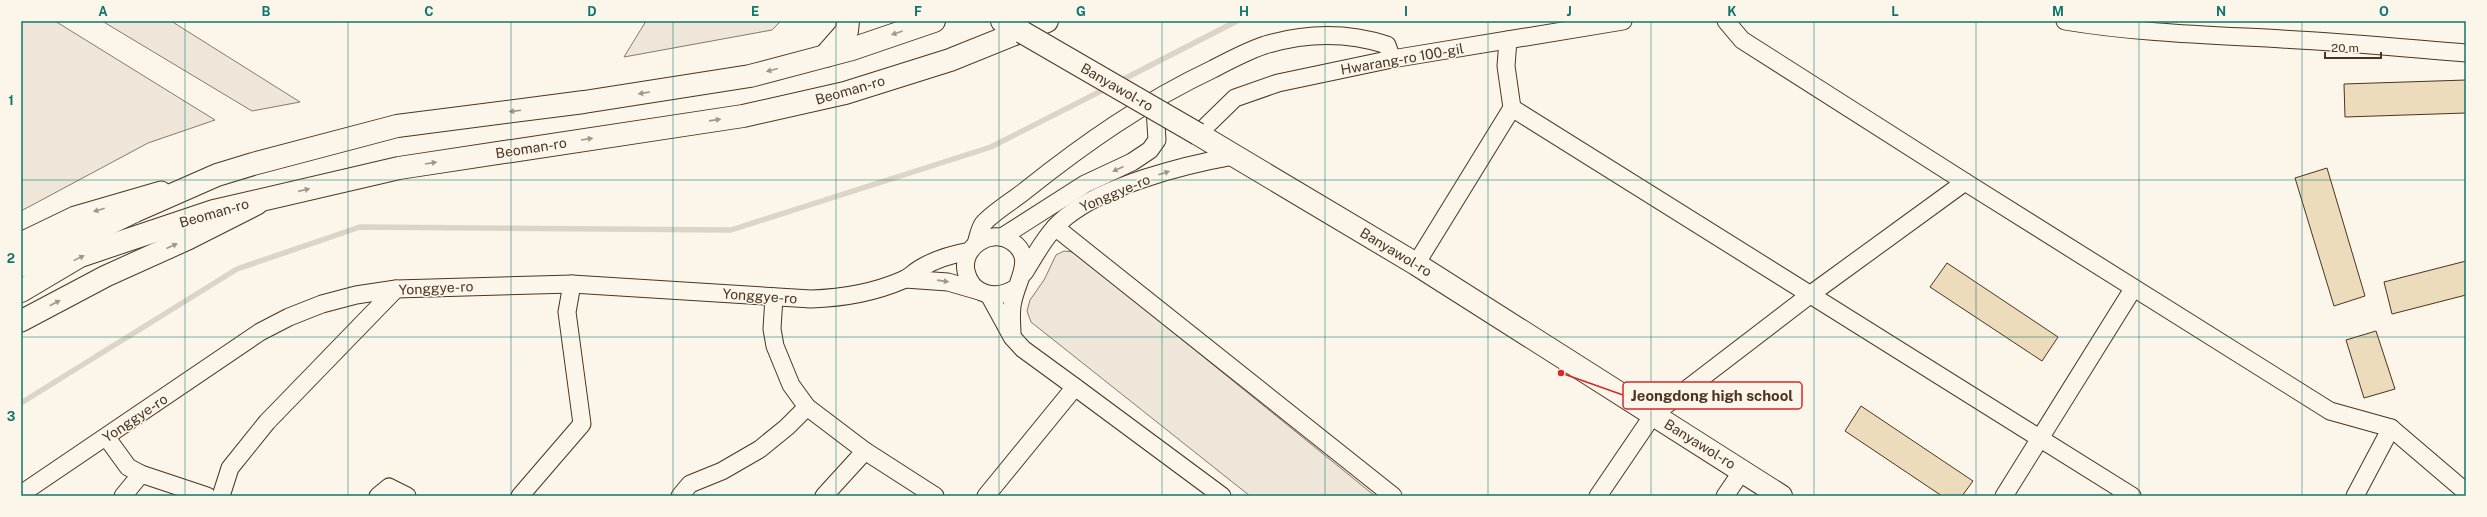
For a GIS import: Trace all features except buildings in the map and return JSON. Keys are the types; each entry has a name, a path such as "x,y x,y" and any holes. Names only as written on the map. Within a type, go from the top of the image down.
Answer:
{"main road":[{"path":"825,56 846,32 848,21"},
{"name":"Beoman-ro","path":"21,266 135,211 217,175 397,126 584,102 750,76 825,56 934,21"},
{"name":"Banyawol-ro","path":"1002,21 1198,134 1416,264 1781,496"},
{"name":"Beoman-ro","path":"21,291 80,256 214,211 399,168 743,116 845,93 950,60 1047,21"}],"street":[{"name":"Hwarang-ro 100-gil","path":"1198,134 1236,98 1278,83 1392,59 1623,21"},
{"path":"1726,21 1742,40 2133,289 2330,411 2391,428 2466,492"},
{"path":"2065,21 2090,25 2196,34 2339,42 2466,53"},
{"path":"1222,496 1023,349 1012,336 984,293 973,285 966,268 973,247 984,223 1073,153 1113,124 1177,86 1264,45 1298,37 1334,35 1364,37 1387,45 1392,59"},
{"path":"1416,264 1512,108 1506,66 1508,40"},
{"path":"1512,108 2132,496"},
{"name":"Yonggye-ro","path":"1002,237 1084,184 1132,162 1150,150 1157,140 1155,109"},
{"name":"Yonggye-ro","path":"1024,273 1055,226 1066,216 1088,202 1114,190 1198,162 1234,156"},
{"path":"21,243 75,217 217,175"},
{"path":"1598,496 1653,415 1811,294 1965,182"},
{"path":"21,321 106,276 214,227 266,199"},
{"path":"1055,226 1393,496"},
{"path":"973,247 993,237 1002,237 1011,241 1022,255 1024,273 1016,288 1011,314 1012,336"},
{"name":"Yonggye-ro","path":"21,494 106,438 260,332 289,317 343,298 396,289 572,284 774,297 843,298 871,292 905,279 920,268 944,257 973,247"},
{"name":"Yonggye-ro","path":"905,279 948,282 984,293"},
{"path":"520,496 582,424 567,312 572,284"},
{"path":"984,293 1008,293 1016,288"},
{"path":"221,496 230,468 267,422 396,289"},
{"path":"2004,496 2133,289"},
{"path":"774,297 772,329 775,346 791,385 807,407 866,451 935,496"},
{"path":"986,496 1075,387"},
{"path":"680,496 690,484 722,471 760,449 787,428 807,407"},
{"path":"2355,496 2391,428"},
{"path":"106,438 128,467 141,474 207,496"},
{"path":"824,496 866,451"},
{"path":"1725,496 1742,471"},
{"path":"123,496 141,474"},
{"path":"378,496 389,487 407,496"}],"shaded area":[{"path":"21,21 55,21 215,120 148,143 21,211"},
{"path":"102,21 171,21 300,102 252,111"},
{"path":"646,21 781,21 772,30 624,57"},
{"path":"1064,251 1074,252 1375,496 1250,496 1031,322 1027,311 1030,300 1044,280 1056,255"}],"waterway":[{"path":"1118,82 1237,21"},
{"path":"21,403 237,269 360,227 731,230 991,147 1107,88"}],"place":[{"name":"Jeongdong high school","path":"1561,373"}]}
